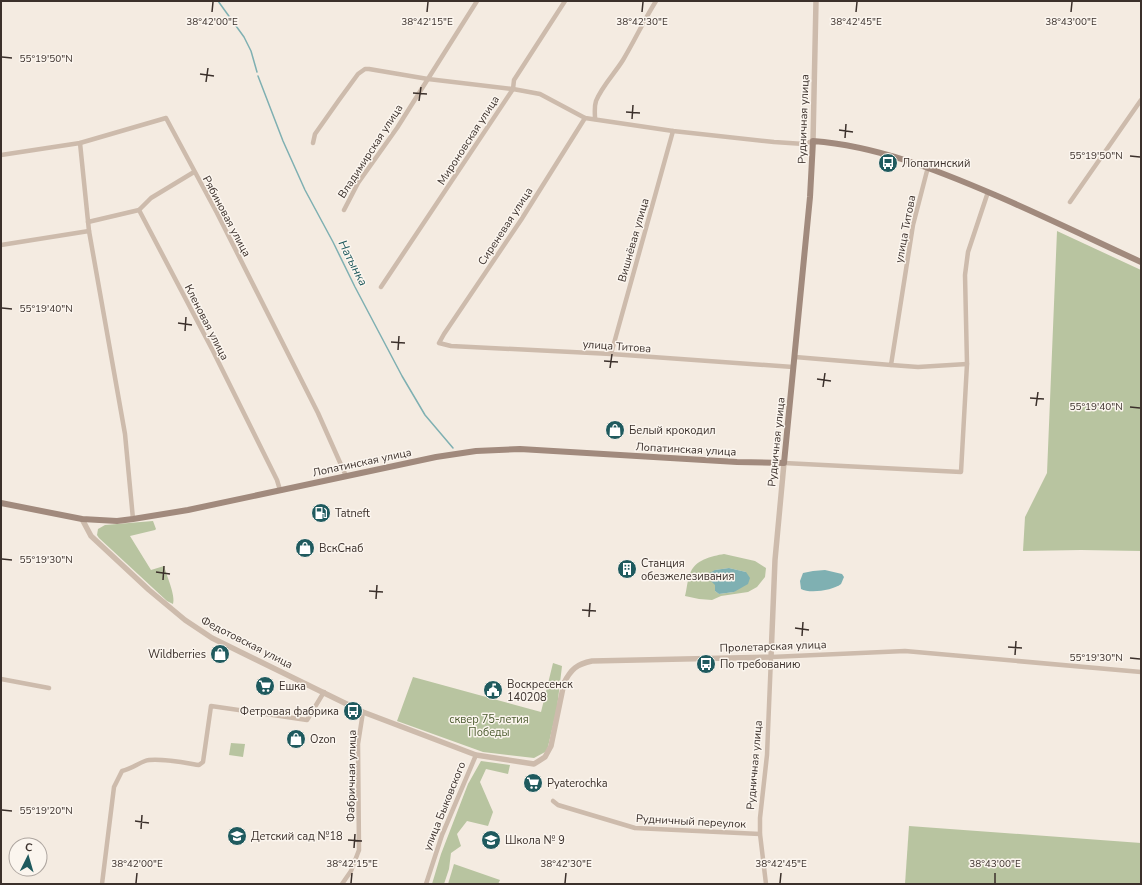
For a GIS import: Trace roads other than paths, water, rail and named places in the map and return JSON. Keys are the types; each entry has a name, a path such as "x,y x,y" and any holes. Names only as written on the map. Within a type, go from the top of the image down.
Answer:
{"main road":[{"path":"813,141 846,145 874,151 928,168 988,192 1141,262"},
{"name":"Рудничная улица","path":"784,463 810,196 813,141"},
{"name":"Лопатинская улица","path":"133,519 188,510 454,454 502,449 737,462 784,463"},
{"path":"1,503 82,519 117,521 133,519"}],"street":[{"name":"Владимирская улица","path":"344,210 358,183 428,79 477,1"},
{"name":"Мироновская улица","path":"381,288 513,89 514,80 565,1"},
{"path":"595,119 594,107 600,94 638,35 646,16 656,1"},
{"name":"Рудничная улица","path":"813,141 816,1"},
{"path":"313,144 315,134 335,105 358,74 365,69 374,69 428,79 513,89 540,94 586,118 673,131 774,142 804,144 813,141"},
{"path":"1070,202 1141,100"},
{"name":"Рябиновая улица","path":"1,155 80,144 166,118 220,220 318,413 346,476"},
{"name":"Сиреневая улица","path":"439,343 521,220 586,118"},
{"name":"Вишнёвая улица","path":"611,354 673,131"},
{"path":"80,144 89,231 125,434 133,519"},
{"name":"улица Титова","path":"891,365 913,225 928,168"},
{"path":"88,222 139,210 151,198 194,172"},
{"name":"Лопатинская улица","path":"784,463 961,472 967,364 965,275 968,252 988,192"},
{"name":"Кленовая улица","path":"139,210 213,351 277,480 280,490"},
{"path":"1,246 89,231"},
{"name":"улица Титова","path":"439,343 451,346 611,354 794,367"},
{"path":"795,356 918,367 967,364"},
{"name":"Рудничная улица","path":"766,884 760,834 760,818 767,755 775,560 784,463"},
{"name":"Федотовская улица","path":"82,519 91,536 149,590 185,620 212,638 324,692"},
{"name":"Пролетарская улица","path":"476,755 534,764 546,757 551,746 564,683 568,674 582,663 592,661 771,657 906,651 1141,672"},
{"path":"1,679 49,688"},
{"path":"102,884 114,786 122,771 130,769 146,760 162,760 199,765 203,762 211,706 307,720 324,692"},
{"name":"улица Быковского","path":"324,692 363,712 476,755 442,835 426,884"},
{"name":"Фабричная улица","path":"342,884 350,871 359,850 358,744 363,712"},
{"name":"Рудничный переулок","path":"553,801 558,805 635,828 760,834"}],"water":[{"path":"729,568 746,572 750,578 748,584 734,592 719,594 715,591 715,585 709,579 708,574 715,570"},
{"path":"825,570 842,574 844,577 841,584 822,591 801,589 800,581 803,573"}],"waterway":[{"name":"Натынка","path":"218,1 244,37 251,51 257,72"},
{"name":"Натынка","path":"258,76 283,141 305,190 355,287 402,376 425,415 453,448"}],"place":[{"name":"Лопатинский","path":"888,163"},
{"name":"Белый крокодил","path":"615,430"},
{"name":"Tatneft","path":"321,513"},
{"name":"ВскСнаб","path":"305,548"},
{"name":"Станция обезжелезивания","path":"627,569"},
{"name":"Wildberries","path":"220,654"},
{"name":"По требованию","path":"706,664"},
{"name":"Ешка","path":"265,686"},
{"name":"Воскресенск 140208","path":"493,690"},
{"name":"Фетровая фабрика","path":"353,711"},
{"name":"Ozon","path":"296,739"},
{"name":"Pyaterochka","path":"533,783"},
{"name":"Детский сад №18","path":"237,836"},
{"name":"Школа № 9","path":"491,840"}],"park label":[{"name":"сквер 75-летия Победы","path":"489,725"}]}
